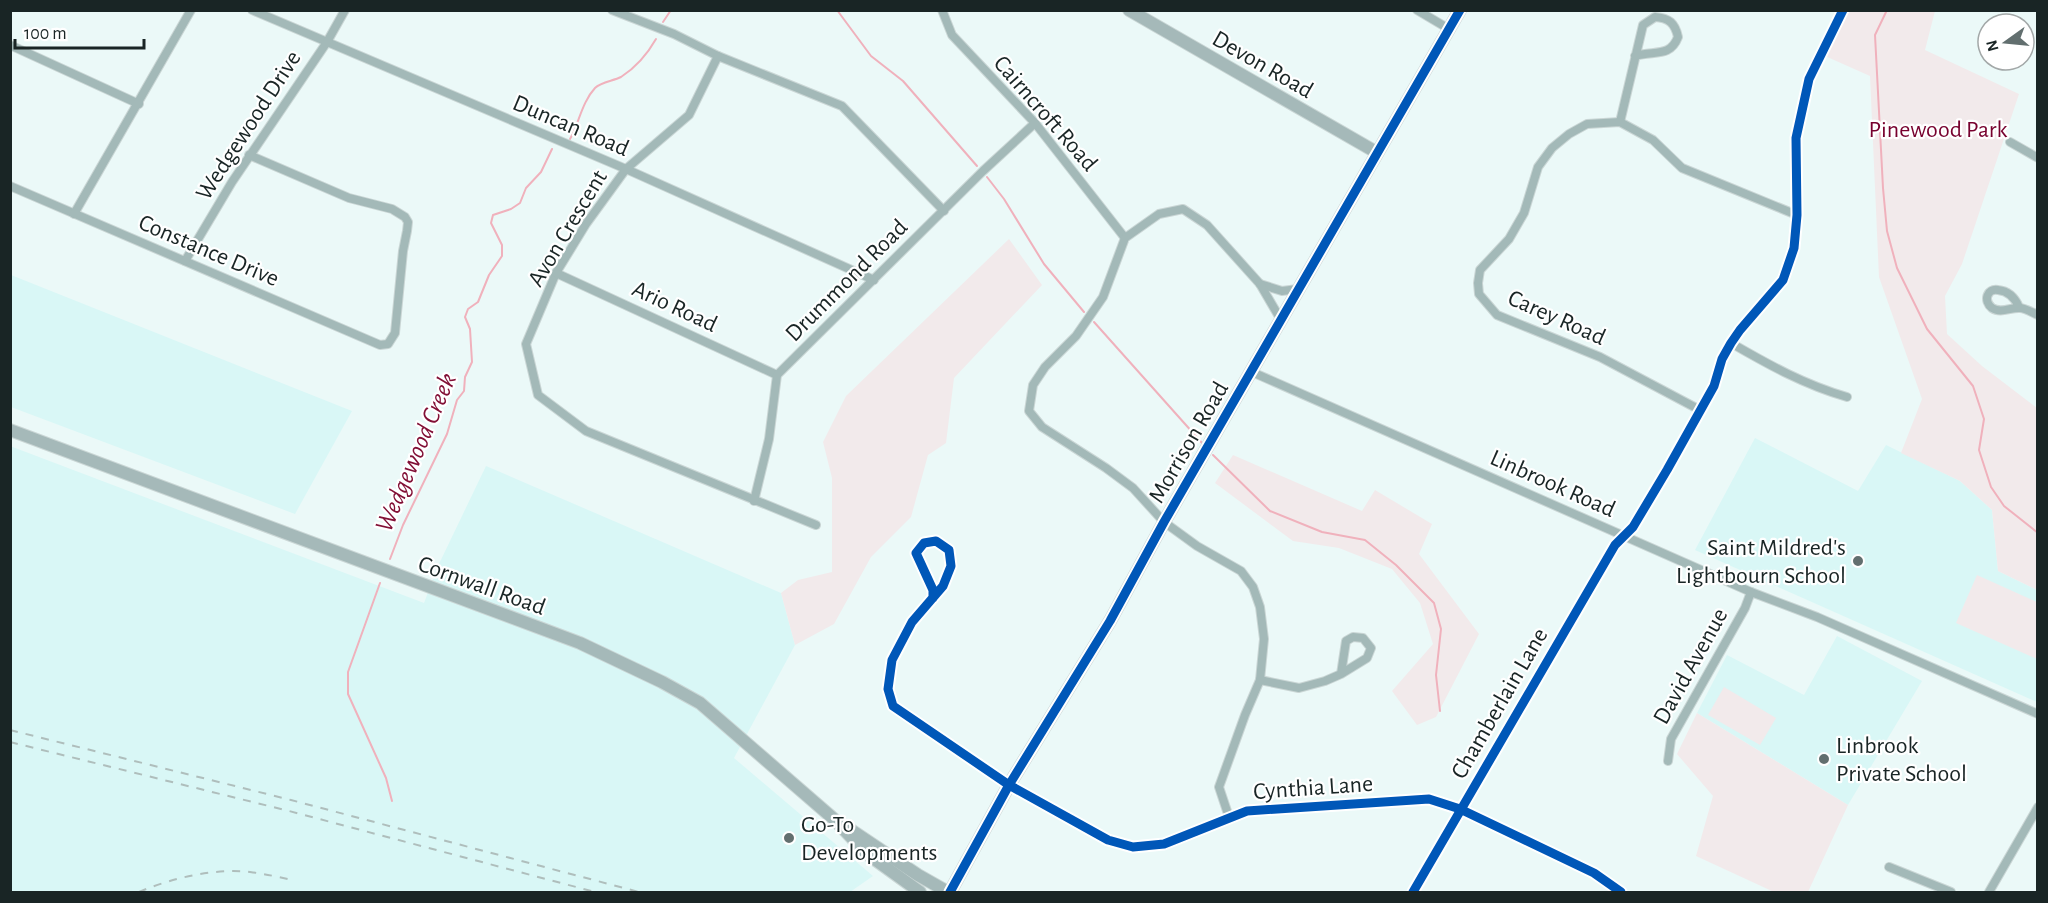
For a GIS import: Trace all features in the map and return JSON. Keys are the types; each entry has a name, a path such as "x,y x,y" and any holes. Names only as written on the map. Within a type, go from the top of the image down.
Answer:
{"street":[{"path":"74,213 139,104 191,10"},
{"name":"Duncan Road","path":"252,10 626,169 874,280"},
{"name":"Wedgewood Drive","path":"185,261 249,155 327,42 345,10"},
{"path":"612,10 842,106 944,211"},
{"name":"Cairncroft Road","path":"942,10 952,35 1035,123 1125,238"},
{"name":"Devon Road","path":"1129,10 1376,152"},
{"path":"1417,10 1449,29"},
{"name":"Morrison Road","path":"949,892 1009,785 1110,621 1164,522 1460,10"},
{"name":"Chamberlain Lane","path":"1413,892 1616,544 1633,527 1714,386 1722,359 1731,343 1784,280 1794,248 1797,215 1796,138 1809,79 1843,10"},
{"path":"1635,56 1671,49 1678,37 1672,22 1655,17 1643,25 1635,56 1620,122 1653,140 1682,168 1797,215"},
{"path":"10,45 139,104"},
{"name":"Avon Crescent","path":"718,56 689,115 626,169 586,224 556,273 526,344 538,395 586,431 816,525"},
{"name":"Carey Road","path":"1620,122 1587,124 1569,134 1552,148 1538,167 1524,213 1509,239 1480,270 1479,294 1497,315 1600,357 1700,410"},
{"name":"Drummond Road","path":"754,501 770,439 777,375 983,171 1035,123"},
{"path":"2010,142 2037,158"},
{"name":"Constance Drive","path":"10,186 380,345 388,344 395,333 408,222 392,209 349,198 249,155"},
{"path":"1229,817 1219,787 1260,680 1264,639 1260,607 1253,587 1241,571 1197,546 1164,522 1133,488 1106,468 1042,428 1029,411 1033,385 1045,367 1076,336 1103,297 1125,238 1159,214 1183,209 1207,225 1260,284 1281,320"},
{"name":"Ario Road","path":"556,273 777,375"},
{"path":"1260,284 1281,291 1298,289"},
{"path":"2019,308 2037,315"},
{"path":"1731,343 1819,389 1847,397"},
{"name":"Linbrook Road","path":"1252,372 1751,592 1817,616 2037,714"},
{"name":"Cornwall Road","path":"10,430 580,643 660,681 700,703 835,820 866,853 920,892"},
{"name":"Cynthia Lane","path":"933,598 933,590 916,553 924,543 936,541 949,550 951,566 943,586 933,598 912,622 892,660 888,689 893,706 1009,785 1108,840 1133,847 1164,844 1247,811 1429,799 1460,809 1594,873 1621,892"},
{"name":"David Avenue","path":"1668,761 1671,740 1745,608 1751,592"},
{"path":"1260,680 1299,688 1325,681 1341,674 1367,658 1371,648 1363,638 1353,637 1346,641 1341,674"},
{"path":"1989,892 2037,807"},
{"name":"Cornwall Road","path":"835,820 918,875 949,892"},
{"path":"1889,867 1951,892"}],"shaded area":[{"path":"11,275 352,411 295,514 11,407"},
{"name":"Saint Mildred's Lightbourn School","path":"1755,438 1858,491 1886,445 1960,481 1992,510 1998,571 2037,590 2037,702 1695,550"},
{"path":"10,446 424,603 438,566 486,466 781,593 795,645 734,758 873,876 850,892 11,892"},
{"name":"Linbrook Private School","path":"1837,636 1922,681 1848,805 1697,713 1727,655 1804,695"}],"green space":[{"name":"Pinewood Park","path":"1849,11 1935,11 1925,50 2019,94 1962,264 1945,296 1947,334 1982,366 2037,408 2037,590 1998,571 1992,510 1960,481 1901,453 1922,399 1879,277 1870,76 1825,56"},
{"path":"1009,239 1042,285 954,378 946,443 928,455 911,517 871,557 834,624 795,645 781,593 798,580 832,572 832,478 823,442 846,396"},
{"path":"1233,455 1362,511 1375,490 1432,524 1419,554 1479,634 1436,717 1417,725 1392,691 1433,644 1420,603 1392,569 1339,548 1293,541 1215,483"},
{"path":"1977,575 2037,602 2037,659 1956,623"},
{"path":"1724,687 1776,718 1760,745 1708,715"},
{"path":"1697,713 1848,805 1808,892 1774,892 1696,856 1713,796 1677,754"}],"waterway":[{"name":"Wedgewood Creek","path":"663,22 671,10"},
{"path":"837,10 871,56 903,81 977,166"},
{"path":"1887,10 1875,35 1887,231 1897,268 1927,329 1973,386 1984,419 1979,450 1991,487 2004,506 2038,533"},
{"name":"Wedgewood Creek","path":"570,139 587,100 595,88 626,73 641,60 656,39"},
{"name":"Wedgewood Creek","path":"390,559 403,525 447,434 457,400 464,391 465,377 472,362 470,329 465,317 468,309 478,302 489,275 502,256 502,245 491,223 493,215 511,209 520,203 526,188 541,172 552,149"},
{"path":"987,177 1004,199 1044,264 1084,312"},
{"path":"1094,322 1202,443"},
{"path":"1213,455 1270,511 1322,532 1365,540 1396,565 1434,603 1441,629 1436,675 1440,711"},
{"name":"Wedgewood Creek","path":"380,583 348,672 348,694 386,778 392,801"}],"railway":[{"path":"10,730 291,800 639,892"},
{"path":"10,742 289,811 595,892"},
{"path":"139,892 179,878 222,871 250,872 292,880"}],"cycle path":[{"path":"950,892 1009,785 1110,621 1164,522 1460,10"},
{"path":"1413,892 1615,545 1633,527 1667,470 1714,386 1722,359 1731,343 1783,280 1794,248 1797,215 1796,138 1809,79 1843,10"},
{"path":"933,598 933,590 916,553 924,543 936,541 949,550 951,566 943,586 912,622 892,660 888,689 893,706 1009,785 1108,840 1133,847 1164,844 1247,811 1429,799 1460,809 1594,873 1621,892"}],"place":[{"name":"Saint Mildred's Lightbourn School","path":"1858,561"},
{"name":"Linbrook Private School","path":"1824,759"},
{"name":"Go-To Developments","path":"789,838"}]}
